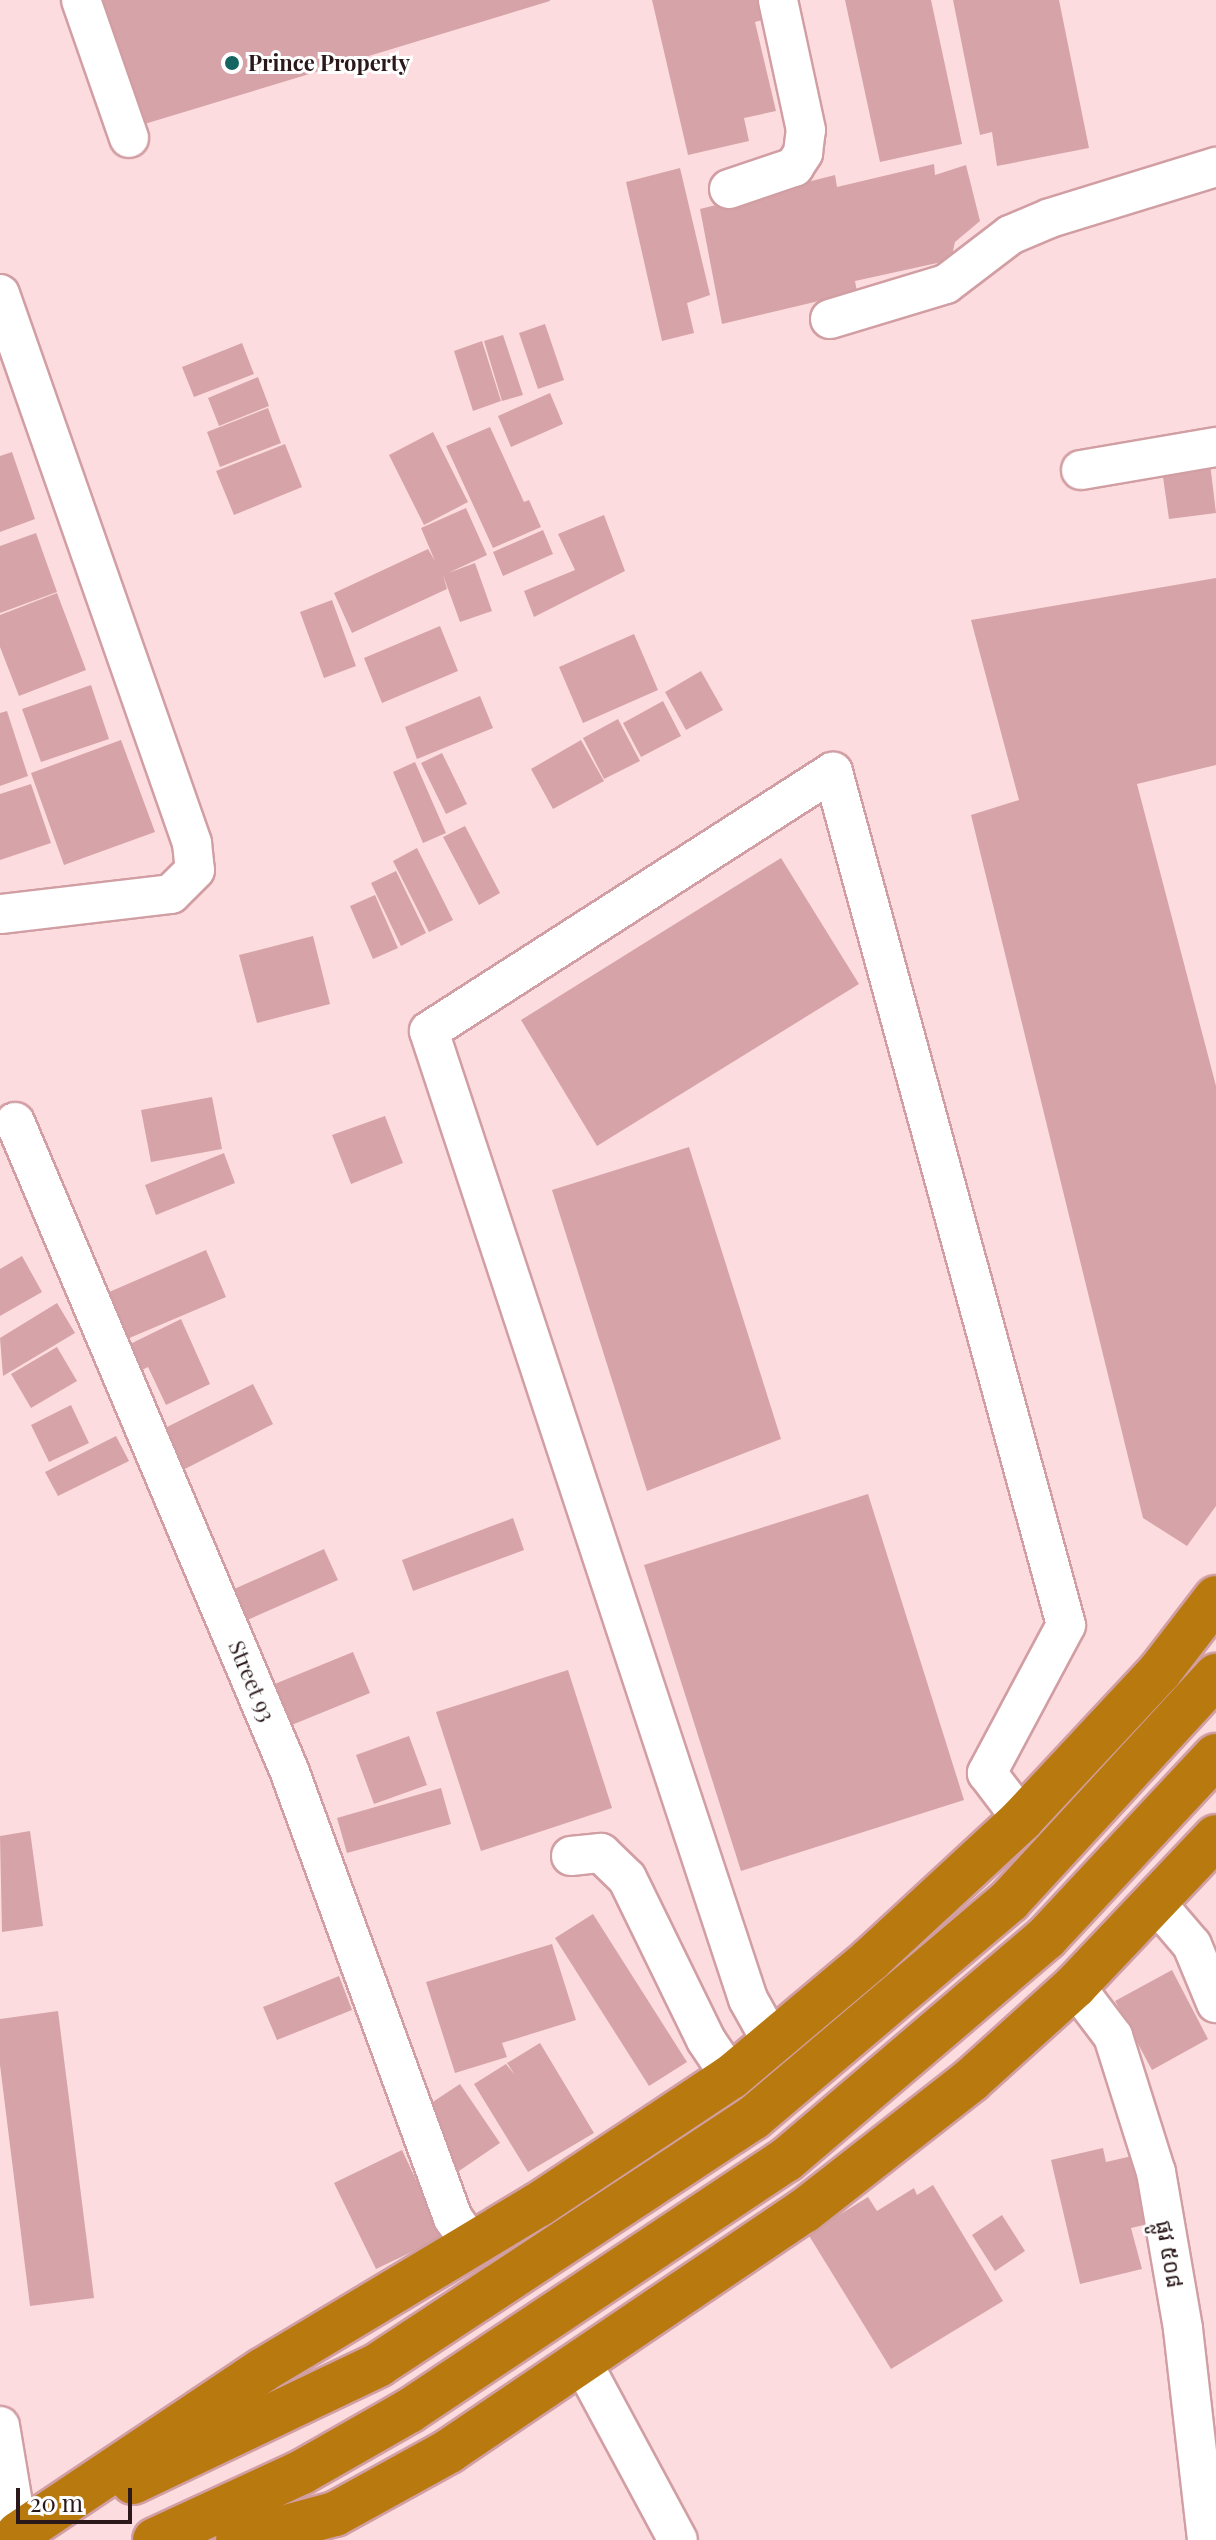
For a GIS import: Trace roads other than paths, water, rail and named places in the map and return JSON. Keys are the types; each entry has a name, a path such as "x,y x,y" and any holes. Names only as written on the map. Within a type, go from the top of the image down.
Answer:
{"highway":[{"path":"9,2537 263,2370 472,2245 731,2077 773,2044 1022,1819 1160,1671 1216,1598"},
{"path":"9,2537 281,2415 378,2365 753,2118 1009,1901 1205,1691"},
{"path":"155,2540 302,2472 409,2411 786,2160 1046,1938 1216,1756"},
{"path":"238,2540 335,2514 449,2451 804,2211 971,2080 1075,1986 1216,1837"}],"street":[{"path":"81,0 129,138"},
{"path":"729,189 794,167 803,153 806,130 778,0"},
{"path":"830,319 946,284 1010,235 1050,218 1216,167"},
{"path":"0,294 192,843 195,870 171,894 0,914"},
{"path":"1081,470 1216,447"},
{"path":"773,2044 748,1999 429,1031 833,772 1066,1625 987,1773 1022,1819"},
{"name":"Street 93","path":"15,1122 289,1770 453,2218 472,2245"},
{"path":"571,1856 601,1853 627,1878 706,2040 731,2077"},
{"path":"1156,1903 1192,1945 1216,2003"},
{"name":"ផ្លូវ ៥០៨","path":"1075,1986 1113,2036 1156,2172 1183,2329 1207,2540"},
{"path":"582,2362 678,2540"},
{"path":"0,2426 9,2537"}],"place":[{"name":"Prince Property","path":"232,63"}]}
